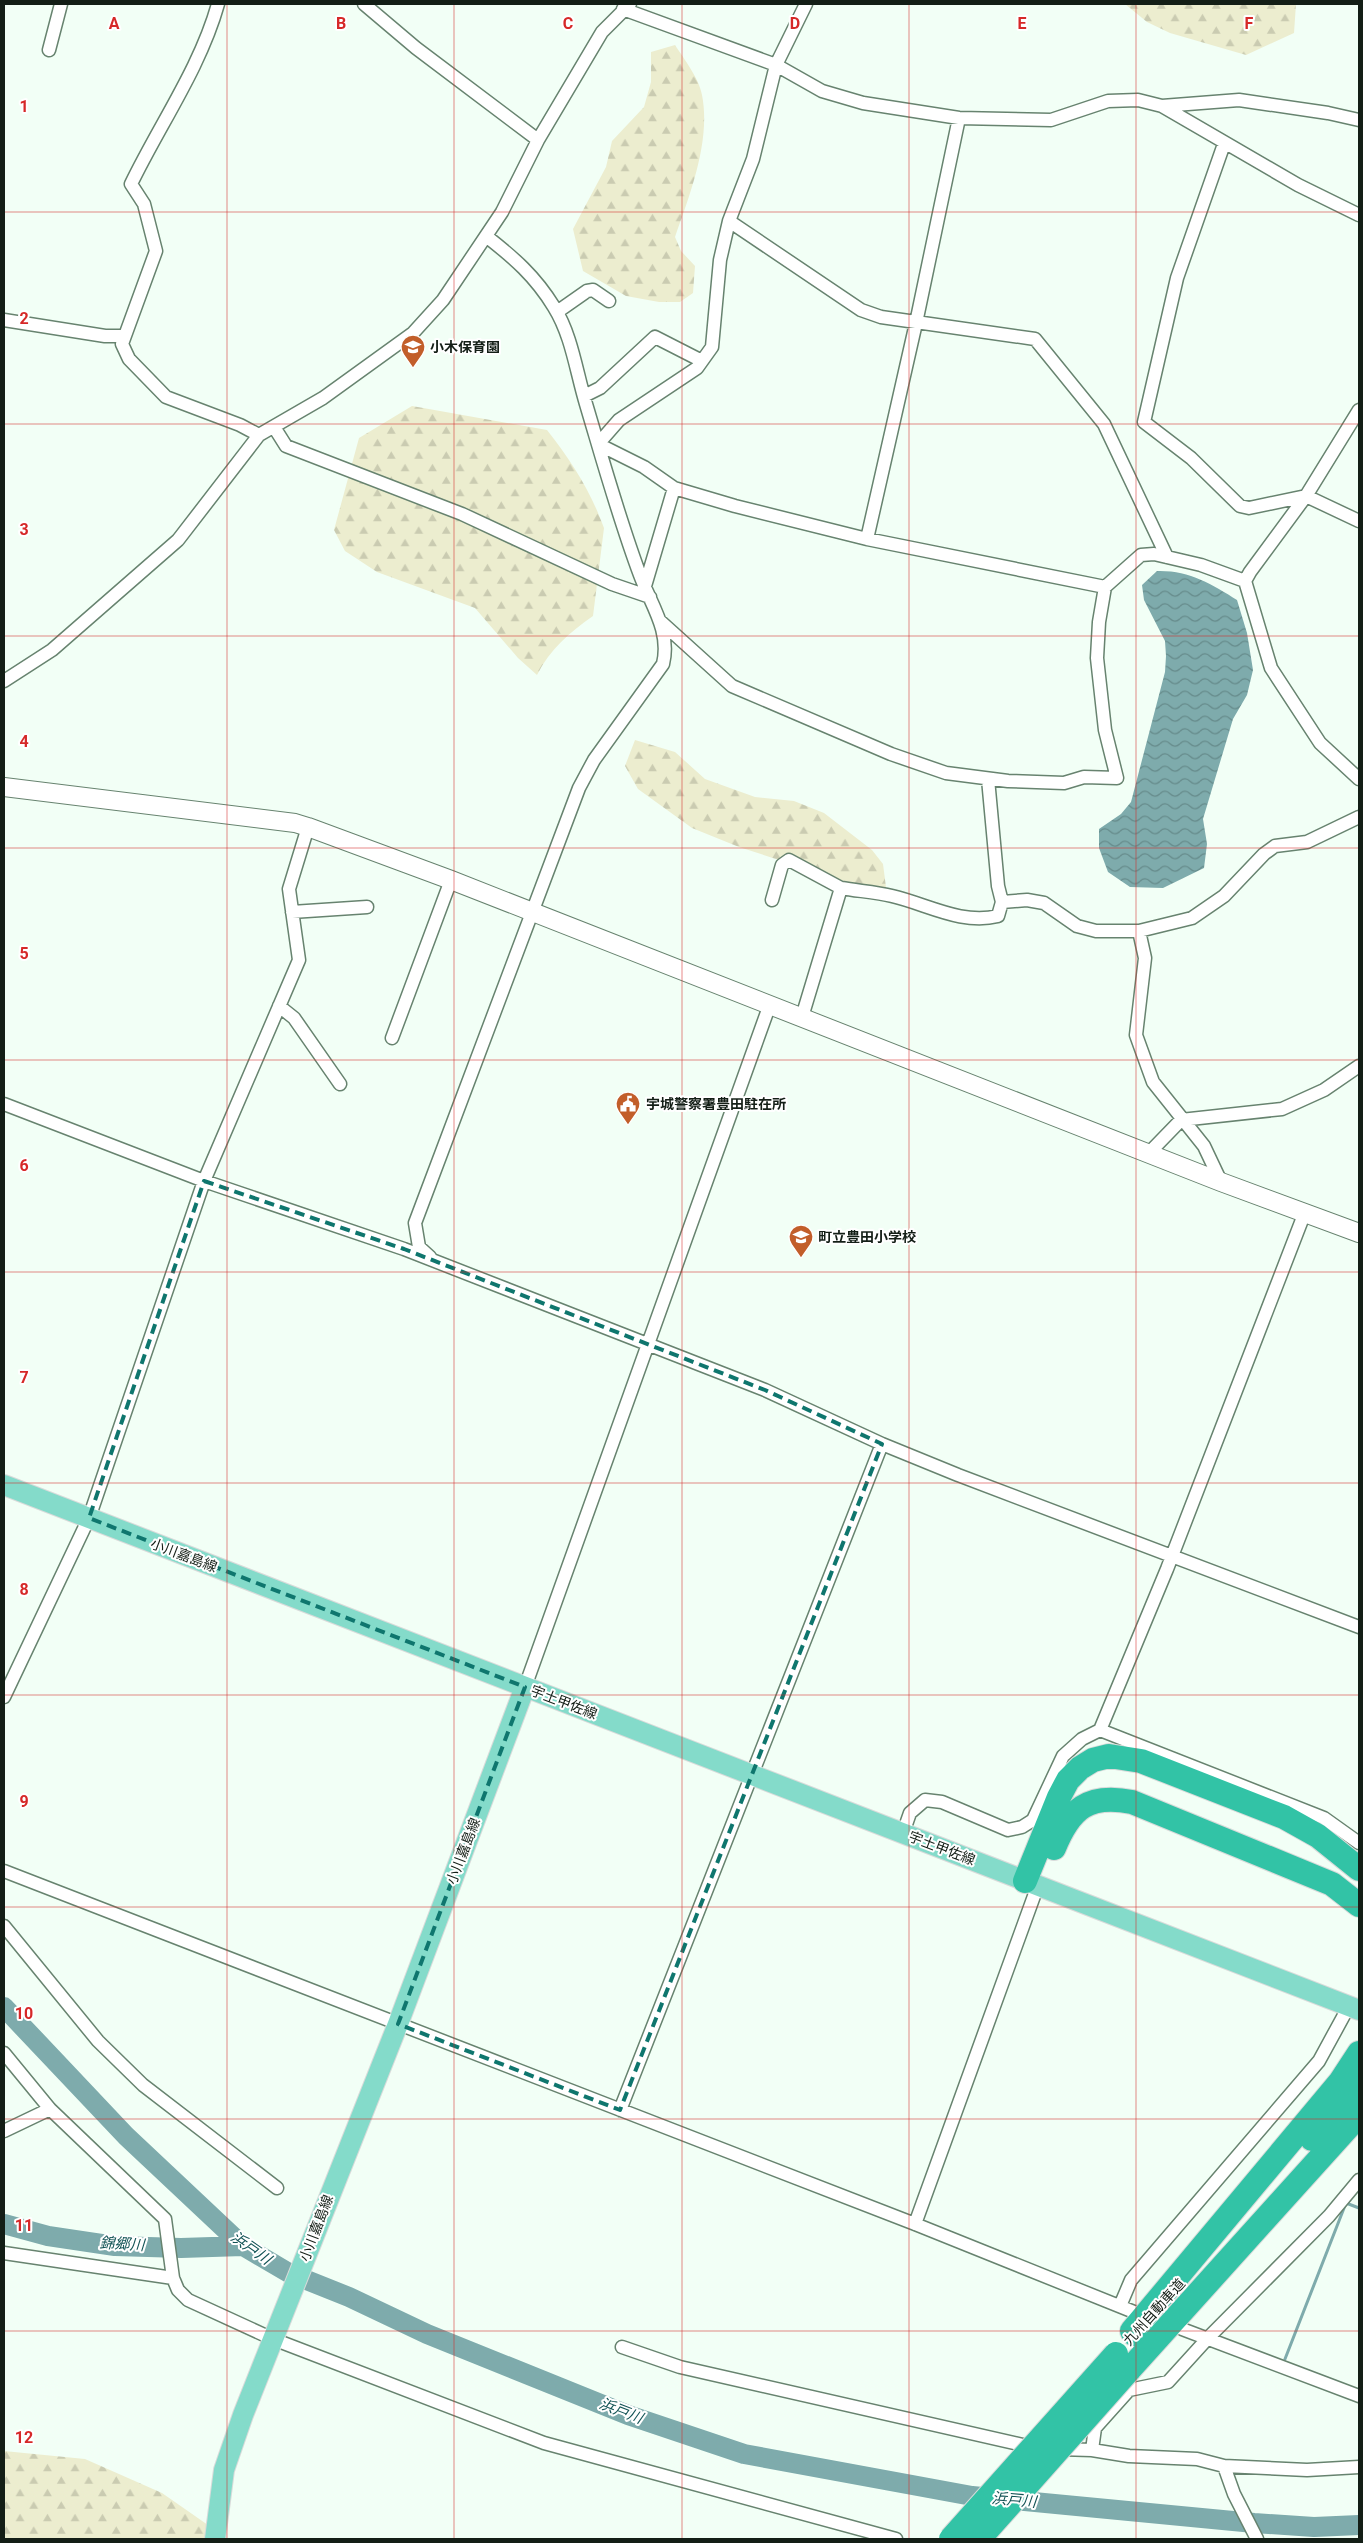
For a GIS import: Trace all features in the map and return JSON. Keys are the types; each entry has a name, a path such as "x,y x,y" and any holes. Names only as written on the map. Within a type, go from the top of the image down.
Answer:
{"highway":[{"path":"1032,1883 1059,1797 1068,1780 1080,1768 1093,1760 1109,1756 1141,1761 1284,1817 1318,1836 1359,1869"},
{"path":"1032,1883 1072,1814 1084,1805 1098,1800 1116,1798 1132,1802 1197,1827 1332,1884 1359,1905"},
{"path":"1134,2323 1132,2331 1340,2082 1359,2053"},
{"name":"九州自動車道","path":"979,2539 1122,2362 1134,2323 1359,2087"},
{"name":"九州自動車道","path":"951,2539 1122,2362 1234,2255 1359,2116"},
{"path":"1234,2255 1277,2218 1359,2131"}],"main road":[{"name":"小川嘉島線","path":"4,1485 525,1687 398,2024 243,2415 224,2470 215,2539"},
{"name":"宇土甲佐線","path":"525,1687 1354,2008"}],"street":[{"path":"49,50 61,4"},
{"path":"218,4 212,27 131,184 144,204 156,251 122,344 124,353 166,397 240,425 259,436"},
{"path":"364,4 416,48 538,140"},
{"path":"598,444 619,420 697,368 712,348 720,260 729,221 753,159 776,65 806,4"},
{"path":"4,681 52,650 178,540 259,436 323,398 413,333 443,300 502,212 538,140 602,32 627,6 776,65 822,91 863,103 959,118 1051,120 1108,101 1138,100 1162,106 1224,144 1298,185 1359,215"},
{"path":"1162,106 1239,100 1328,113 1359,120"},
{"path":"867,538 916,323 959,118"},
{"path":"1224,144 1177,278 1144,422 1190,458 1240,506 1249,508 1306,496 1359,522"},
{"path":"729,221 861,310 881,317 916,323 1035,339 1104,424 1167,557"},
{"path":"434,1261 419,1247 415,1223 532,912 582,781 594,760 663,664 667,648 659,620 614,500 584,396 575,356 556,312 524,266 486,236"},
{"path":"556,312 587,290 593,290 610,301"},
{"path":"4,320 105,336 124,336"},
{"path":"584,396 600,388 655,337 702,361"},
{"path":"1359,410 1306,496 1250,572 1246,581 1271,668 1320,743 1359,779"},
{"path":"274,427 286,446 462,514 612,584 648,592"},
{"path":"598,444 644,467 674,488 867,538 1105,587"},
{"path":"648,592 674,488"},
{"path":"659,620 732,686 891,754 946,773 988,779 1064,783 1084,778 1117,778 1105,730 1097,658 1099,622 1105,587 1141,555 1167,557 1201,565 1246,581"},
{"path":"772,900 782,865 789,860 841,888 893,896 947,914 983,920 998,916 1002,902 998,886 988,779"},
{"path":"4,787 295,823 308,827 451,880 770,1004 1221,1182 1359,1232"},
{"path":"1002,902 1027,900 1044,903 1077,926 1096,931 1139,931 1192,918 1224,896 1264,854 1275,846 1307,842 1359,818"},
{"path":"4,1697 89,1518 204,1181 299,960 289,889 308,827"},
{"path":"392,1038 451,880"},
{"path":"802,1017 841,888"},
{"path":"292,912 367,907"},
{"path":"1139,931 1145,958 1136,1035 1153,1082 1181,1120 1204,1146 1221,1182"},
{"path":"525,1687 649,1346 770,1004"},
{"path":"279,1006 294,1018 340,1084"},
{"path":"1149,1153 1181,1120 1282,1109 1324,1090 1359,1066"},
{"path":"4,1104 204,1181 434,1261 765,1390 882,1444 958,1475 1359,1627"},
{"path":"902,1833 910,1813 925,1800 942,1802 1008,1830 1022,1827 1033,1820 1063,1756 1082,1739 1100,1730 1172,1555 1305,1212"},
{"path":"620,2110 750,1774 882,1444"},
{"path":"1100,1730 1324,1818 1359,1844"},
{"path":"4,1871 915,2224 1120,2306 1134,2323"},
{"path":"915,2224 1032,1883"},
{"path":"4,1926 98,2041 143,2086 277,2188"},
{"path":"1120,2306 1131,2280 1319,2061 1354,2008"},
{"path":"4,2053 50,2109 165,2219 171,2274 178,2290 188,2300 273,2339 544,2442 896,2539"},
{"path":"4,2131 50,2109"},
{"path":"1092,2450 1095,2428 1130,2390 1168,2382 1208,2338 1329,2216 1359,2180"},
{"path":"4,2253 171,2274"},
{"path":"1182,2329 1359,2396"},
{"path":"622,2347 680,2367 1033,2448 1092,2450 1129,2456 1197,2459 1224,2466 1307,2470 1359,2467"},
{"path":"1224,2466 1234,2494 1258,2539"}],"highlighted area":[{"path":"204,1181 404,1249 765,1390 882,1444 620,2110 398,2024 525,1687 89,1518"}],"green space":[{"path":"1125,4 1296,4 1294,33 1246,55 1170,33 1147,22"},
{"path":"675,45 698,82 702,95 704,131 698,167 675,237 681,251 695,266 693,293 680,302 659,302 626,296 583,271 573,229 606,167 612,141 644,107 651,82 651,52"},
{"path":"412,406 547,430 587,489 604,528 593,616 554,649 537,675 518,658 475,608 377,572 345,551 334,530 359,438"},
{"path":"635,740 675,752 705,779 755,797 794,801 824,813 872,850 883,864 887,895 739,847 692,828 638,789 625,766"},
{"path":"4,2451 85,2459 162,2493 228,2539 4,2539"}],"water":[{"path":"1157,571 1179,573 1199,579 1237,600 1247,633 1253,670 1247,695 1233,719 1203,819 1207,844 1204,868 1163,888 1130,887 1108,872 1099,848 1099,829 1121,814 1131,802 1165,672 1165,641 1144,600 1142,585"}],"waterway":[{"name":"浜戸川","path":"4,2007 126,2136 243,2246 289,2273 349,2297 427,2334 628,2415 744,2454 972,2496 1254,2523 1314,2527 1359,2525"},
{"path":"1285,2359 1346,2203 1359,2208"},
{"name":"錦郷川","path":"4,2224 48,2236 115,2246 181,2248 243,2246"}],"place":[{"name":"小木保育園","path":"413,368"},
{"name":"宇城警察署豊田駐在所","path":"628,1125"},
{"name":"町立豊田小学校","path":"801,1258"}]}
